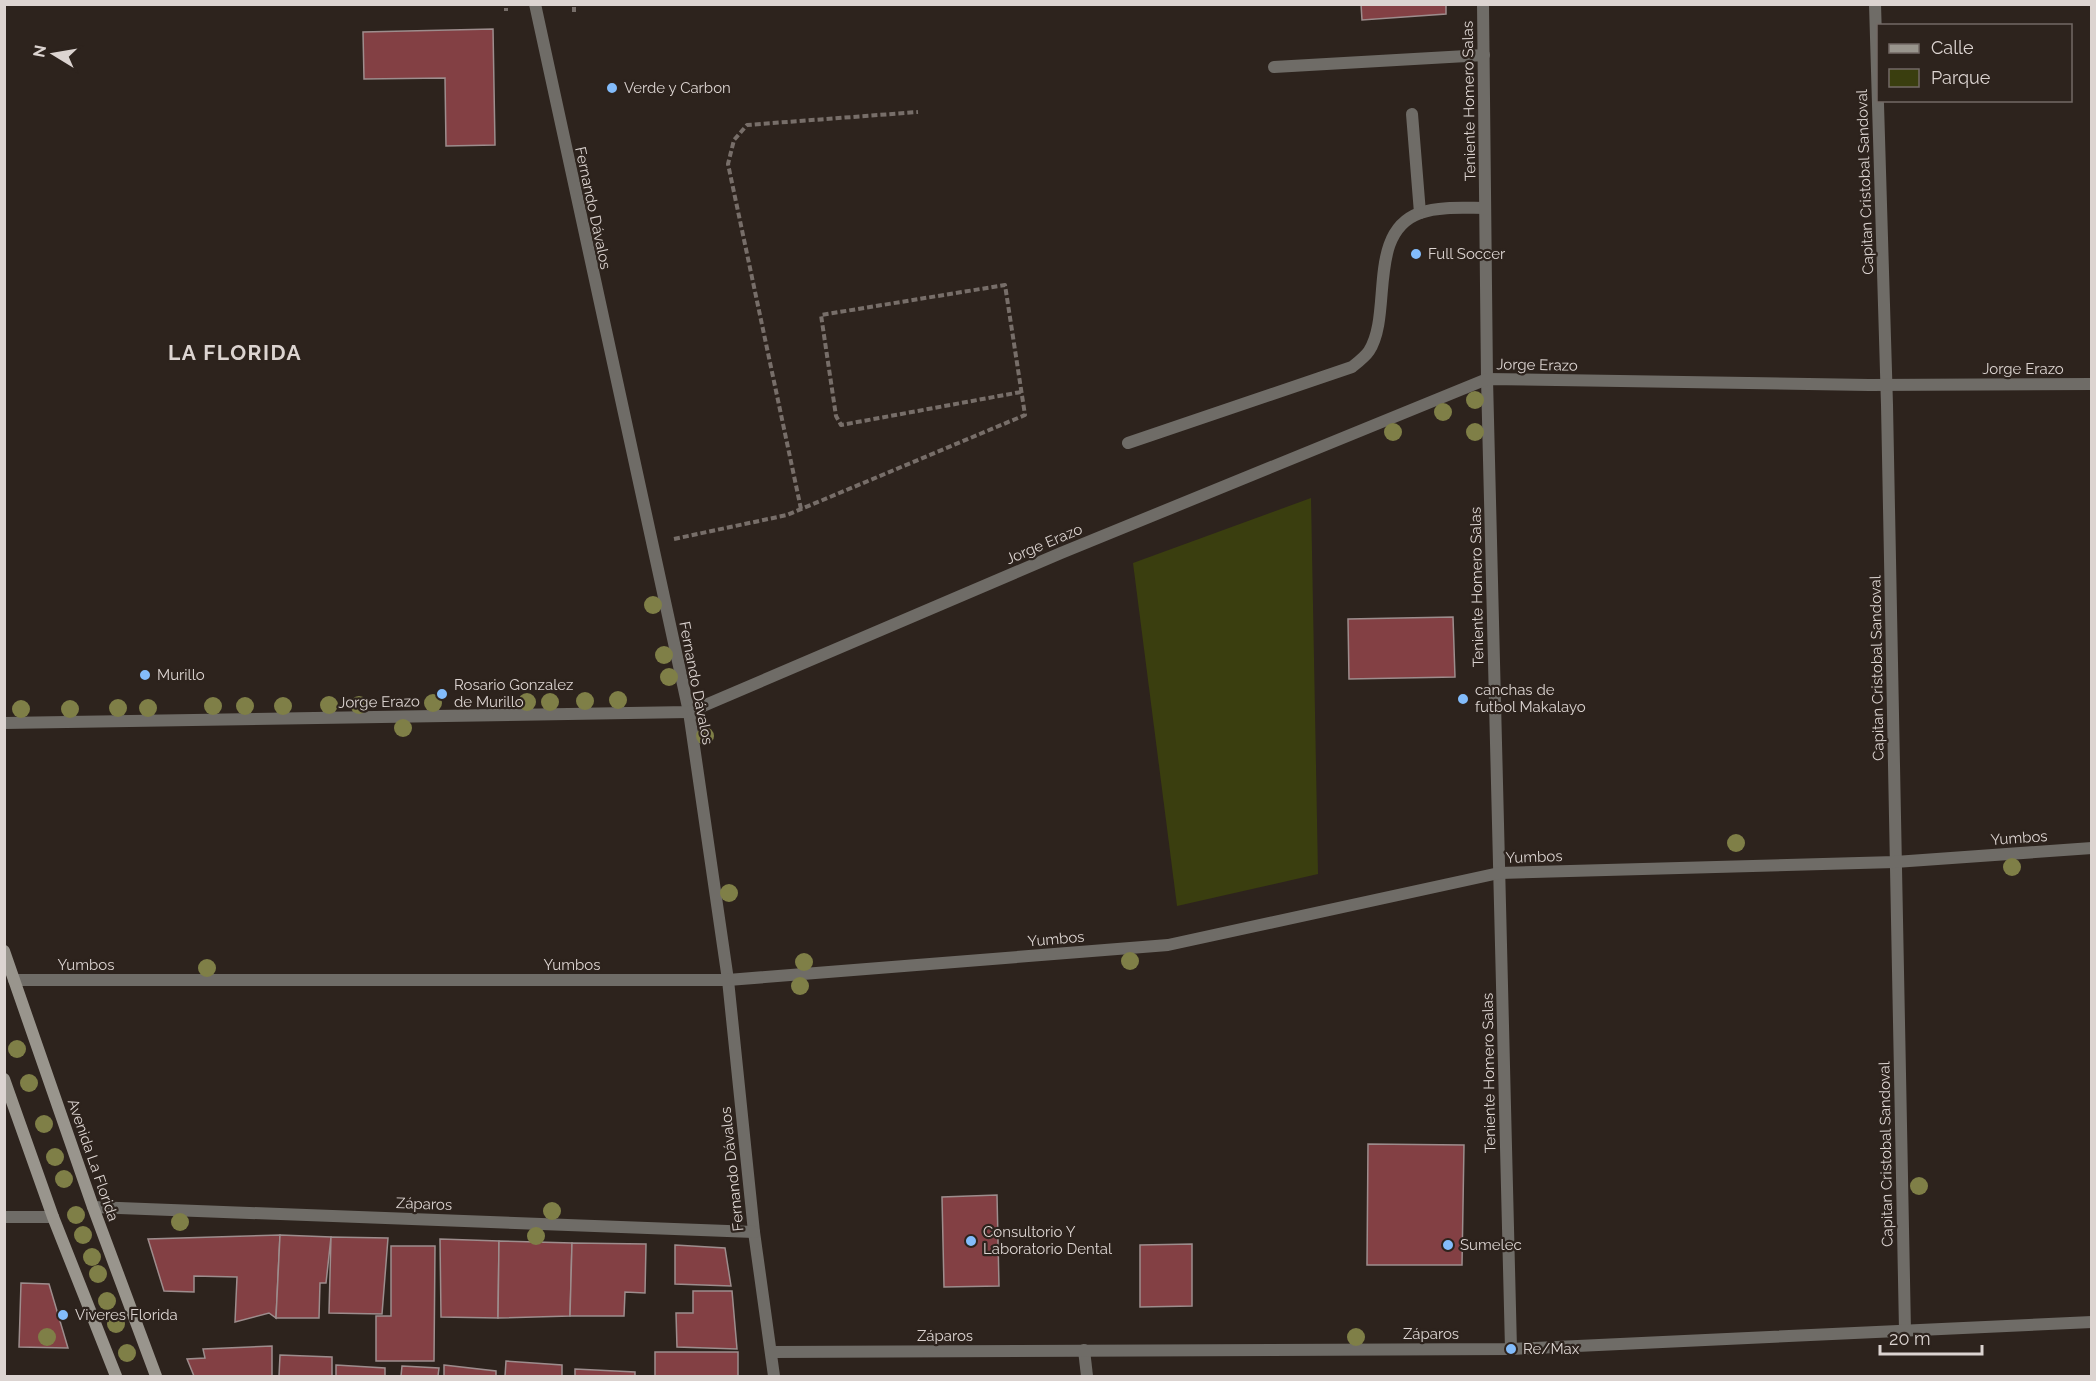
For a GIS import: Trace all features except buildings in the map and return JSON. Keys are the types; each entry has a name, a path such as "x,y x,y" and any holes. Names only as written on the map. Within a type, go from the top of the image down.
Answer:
{"main road":[{"name":"Avenida La Florida","path":"4,951 93,1207 156,1377"},
{"path":"4,1079 53,1217 116,1377"}],"street":[{"name":"Fernando Dávalos","path":"534,4 689,712 728,980 754,1232 774,1377"},
{"name":"Teniente Homero Salas","path":"1483,4 1487,380 1510,1349"},
{"name":"Capitan Cristobal Sandoval","path":"1875,4 1877,73"},
{"path":"1274,67 1484,55"},
{"name":"Capitan Cristobal Sandoval","path":"1878,102 1886,385 1905,1331"},
{"path":"1412,114 1420,213"},
{"path":"1128,443 1352,367 1369,351 1377,327 1388,249 1398,231 1420,213 1444,209 1485,208"},
{"name":"Jorge Erazo","path":"4,723 689,712 1061,553 1487,380 1886,385 2091,384"},
{"name":"Yumbos","path":"14,980 728,980 1168,945 1499,873 1895,862 2091,848"},
{"name":"Záparos","path":"93,1207 754,1232"},
{"path":"4,1217 53,1217"},
{"name":"Záparos","path":"771,1352 1510,1349 2091,1322"},
{"path":"1084,1350 1087,1377"}],"path":[{"path":"801,509 728,164 734,140 747,125 918,112"},
{"path":"669,540 787,515 1024,415 1021,392 1005,285 821,315 836,416 841,425 1021,392"}],"green space":[{"path":"1311,498 1318,874 1177,906 1133,563"}],"place":[{"name":"Verde y Carbon","path":"612,88"},
{"name":"Full Soccer","path":"1416,254"},
{"name":"Murillo","path":"145,675"},
{"name":"Rosario Gonzalez de Murillo","path":"442,694"},
{"name":"canchas de futbol Makalayo","path":"1463,699"},
{"name":"Consultorio Y Laboratorio Dental","path":"971,1241"},
{"name":"Sumelec","path":"1448,1245"},
{"name":"Viveres Florida","path":"63,1315"},
{"name":"Re/Max","path":"1511,1349"}],"district":[{"name":"LA FLORIDA","path":"235,352"}]}
